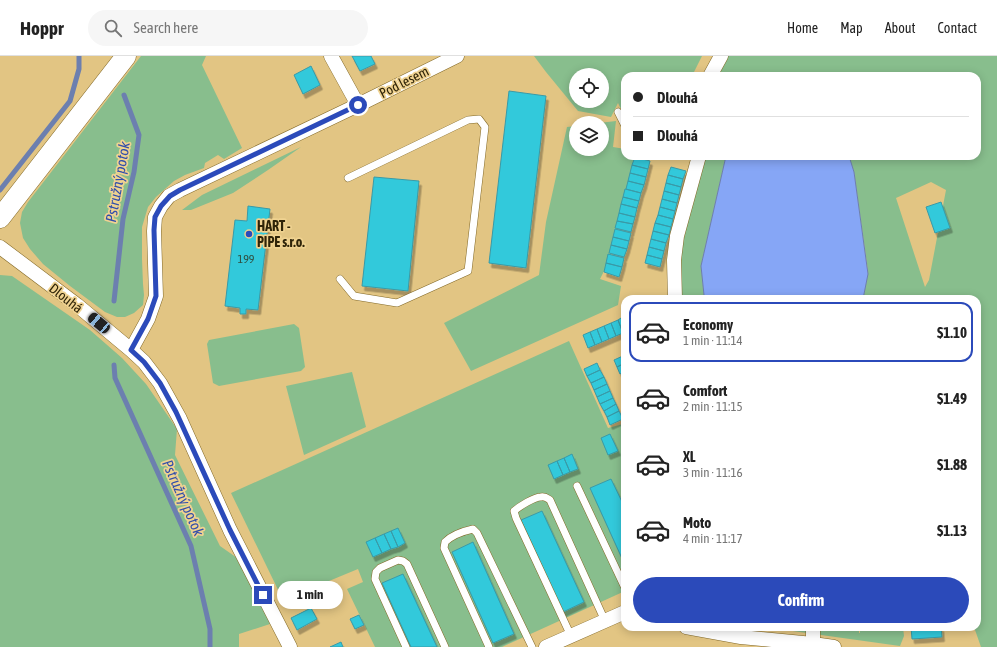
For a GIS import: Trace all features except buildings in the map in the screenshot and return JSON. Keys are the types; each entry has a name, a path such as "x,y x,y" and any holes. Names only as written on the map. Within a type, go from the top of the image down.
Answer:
{"main road":[{"path":"0,218 126,56"}],"street":[{"path":"131,350 148,319 156,296 154,230 155,217 161,206 170,196 180,190 358,105 331,56"},
{"name":"Pod lesem","path":"358,105 457,56"},
{"path":"712,72 721,56"},
{"path":"675,295 674,260 677,236 698,160"},
{"name":"Dlouhá","path":"0,247 77,305 131,350 144,362 160,383 180,420 230,530 290,647"},
{"path":"546,647 605,621 621,616"},
{"path":"728,631 834,647"},
{"path":"813,631 813,644"}],"lane":[{"path":"618,112 621,118"},
{"path":"340,278 354,296 397,303 468,271 485,126 480,120 468,120 348,178"},
{"path":"577,486 621,580"},
{"path":"571,636 516,518 514,511 519,506 540,497 546,497 550,500 605,621"},
{"path":"488,647 444,548 445,542 449,538 473,529 478,533 532,647"},
{"path":"406,647 375,579 376,572 380,568 398,560 404,560 407,564 445,647"}],"green space":[{"path":"141,56 206,56 202,65 242,148 224,159 218,155 205,163 204,168 174,181 156,197 148,207 142,227 143,305 134,313 125,317 117,317 105,312 43,264 23,238 20,223 22,212 28,202"},
{"path":"534,56 702,56 694,72 621,72 621,109 618,103 611,117 578,111 576,108 609,108 609,68 569,68 569,100"},
{"path":"724,56 997,56 997,647 981,647 975,631 981,631 981,295 864,295 868,271 854,172 850,160 981,160 981,72 718,72","holes":["931,182 946,190 929,280 925,287 896,198"]},
{"path":"616,121 613,147 621,148 621,160 634,160 605,269 600,279 621,286 618,305 471,371 444,323 539,275 546,222 567,127 569,127 569,156 609,156 609,122"},
{"path":"301,147 233,193 191,210 182,210 202,195"},
{"path":"703,160 725,160 701,266 704,295 681,295 682,246"},
{"path":"0,275 12,276 90,330 122,358 146,384 177,429 175,455 220,546 240,560 270,624 239,634 239,647 0,647"},
{"path":"294,324 299,328 305,367 301,371 219,386 213,383 207,344 209,340"},
{"path":"569,341 608,428 621,425 621,593 502,647 375,647 347,589 363,582 358,569 283,600 231,493"},
{"path":"352,372 366,427 304,455 286,386"},
{"path":"793,631 859,631 860,633 860,631 903,631 904,636 900,646"}],"water":[{"path":"725,160 850,160 854,172 868,274 864,295 704,295 701,266"}],"waterway":[{"path":"0,190 70,101 79,69 79,56"},
{"name":"Pstružný potok","path":"114,301 123,219 134,172 139,135 124,95"},
{"name":"Pstružný potok","path":"114,365 115,378 191,546 210,629 210,647"}],"place":[{"name":"HART - PIPE s.r.o.","path":"249,234"}],"route":[{"path":"263,595 230,530 176,412 160,383 144,362 131,350 148,319 156,296 155,217 161,206 170,196 180,190 358,105"}]}
